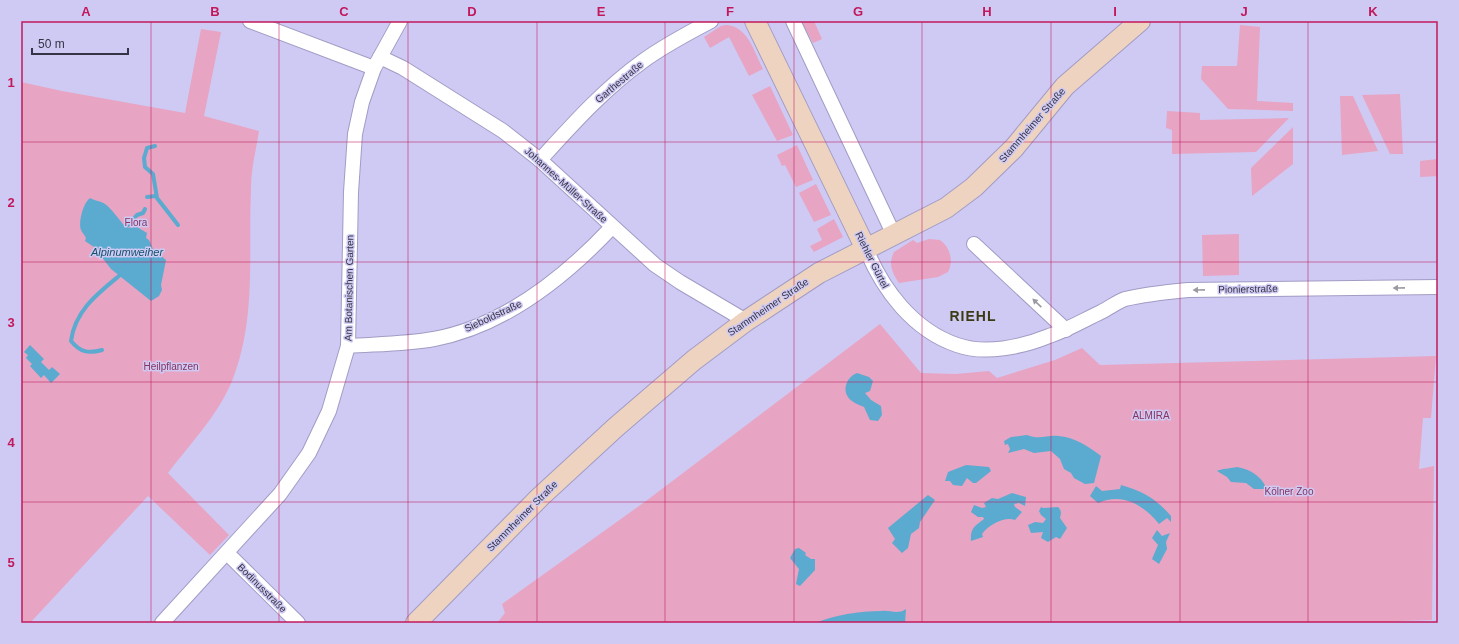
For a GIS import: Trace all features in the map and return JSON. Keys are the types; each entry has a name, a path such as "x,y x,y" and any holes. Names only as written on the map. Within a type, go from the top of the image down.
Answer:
{"street":[{"name":"Johannes-Müller-Straße","path":"250,21 377,62 403,68 503,131 540,160 612,227 668,274 746,320"},
{"name":"Am Botanischen Garten","path":"162,623 280,494 308,453 329,411 348,346 351,192 355,134 362,102 377,62 400,21"},
{"name":"Garthestraße","path":"540,160 588,108 642,61 664,46 711,21"},
{"name":"Riehler Gürtel","path":"755,21 883,284 902,308 934,334 957,345 986,349 1029,343 1066,330"},
{"path":"793,21 893,233"},
{"name":"Stammheimer Straße","path":"416,623 540,497 616,426 694,360 746,320 819,273 866,249 893,233 946,208 974,187 1014,148 1065,86 1140,21"},
{"name":"Sieboldstraße","path":"348,346 410,343 434,339 460,331 500,315 527,301 567,270 612,227"},
{"path":"979,249 1066,330"},
{"name":"Pionierstraße","path":"1066,330 1124,300 1164,292 1188,290 1438,288"},
{"name":"Bodinusstraße","path":"227,553 298,623"}],"green space":[{"path":"814,21 822,39 813,43 802,23"},
{"path":"1240,25 1260,27 1257,101 1293,103 1293,111 1228,109 1201,79 1202,66 1237,66"},
{"path":"721,26 734,26 745,35 763,69 749,76 729,37 710,48 704,37"},
{"name":"Flora","path":"201,29 221,32 204,116 259,131 251,181 250,286 245,334 240,357 232,381 219,406 203,429 168,473 229,535 210,555 148,496 30,623 21,623 21,82 62,91 185,113"},
{"path":"770,86 793,135 777,141 752,95"},
{"path":"1400,94 1403,154 1390,154 1362,95"},
{"path":"1340,96 1353,96 1378,151 1342,155"},
{"path":"1167,111 1200,113 1200,120 1289,118 1256,152 1172,154 1172,130 1166,128"},
{"path":"1293,127 1293,164 1252,196 1251,168"},
{"path":"797,145 813,180 796,187 785,165 782,166 777,155"},
{"path":"1438,159 1438,176 1420,177 1420,161"},
{"path":"816,184 831,215 814,222 799,193"},
{"path":"834,219 843,237 814,252 810,246 822,240 817,229"},
{"path":"1239,234 1239,275 1203,276 1202,235"},
{"path":"929,239 940,240 949,250 951,263 948,272 938,277 899,283 894,275 891,264 894,252 913,240 917,243"},
{"name":"Kölner Zoo","path":"880,324 921,373 956,374 989,371 997,378 1055,360 1082,348 1100,365 1436,356 1431,418 1423,418 1419,469 1434,466 1432,620 1401,621 1392,623 497,623 505,613 502,604 646,501"}],"water":[{"name":"Alpinumweiher","path":"90,198 102,202 107,206 126,228 137,227 147,233 146,238 149,240 153,249 160,252 160,255 166,260 161,285 162,290 159,296 151,301 111,269 94,247 85,241 86,238 80,227 81,218 83,208"},
{"path":"30,345 44,359 41,362 49,370 52,367 60,374 51,383 44,375 41,378 30,366 32,364 26,358 28,355 24,352"},
{"path":"857,373 869,377 873,381 870,391 865,393 871,400 881,406 882,415 878,421 870,420 864,407 856,404 846,394 847,382"},
{"path":"1027,435 1035,437 1058,436 1070,438 1087,446 1101,456 1094,483 1085,484 1074,478 1071,473 1064,469 1060,459 1051,451 1034,453 1024,449 1008,453 1010,449 1008,444 1005,445 1004,441 1011,437"},
{"path":"966,465 989,467 991,471 976,483 973,483 967,478 962,486 953,485 950,481 945,481 948,472"},
{"path":"1237,467 1254,473 1261,479 1266,487 1264,489 1254,489 1246,483 1231,482 1227,477 1217,471"},
{"path":"1121,485 1149,496 1171,516 1171,522 1167,518 1159,524 1147,511 1132,502 1116,499 1098,503 1090,496 1096,486 1102,491 1120,489"},
{"path":"1012,493 1026,497 1025,506 1019,503 1014,504 1015,507 1022,512 1015,520 1002,520 988,527 982,534 983,537 971,541 972,530 984,519 983,517 978,517 971,512 974,505 982,508 986,507 984,503 992,498 998,499"},
{"path":"928,495 935,500 920,522 919,528 911,534 908,548 902,553 892,543 895,539 888,528"},
{"path":"1041,507 1058,507 1060,510 1060,518 1067,528 1060,539 1056,537 1048,542 1041,538 1043,532 1031,533 1028,525 1035,522 1043,523 1046,519 1039,511"},
{"path":"1157,530 1162,536 1170,533 1166,542 1167,549 1159,564 1152,559 1158,545 1152,538"},
{"path":"799,548 806,553 805,555 811,559 815,559 815,570 800,586 796,584 799,569 790,558 795,549"},
{"path":"906,609 905,623 815,623 847,614 873,611 900,612"}],"waterway":[{"path":"155,146 147,148 144,158 145,167 153,174 157,198 178,225"},
{"path":"147,197 156,196"},
{"path":"126,227 137,215 143,213 145,209"},
{"path":"102,350 88,352 78,348 71,341 73,330 88,304 119,276"}],"district":[{"name":"RIEHL","path":"973,316"}],"park label":[{"name":"Heilpflanzen","path":"171,366"},
{"name":"ALMIRA","path":"1151,415"}]}
